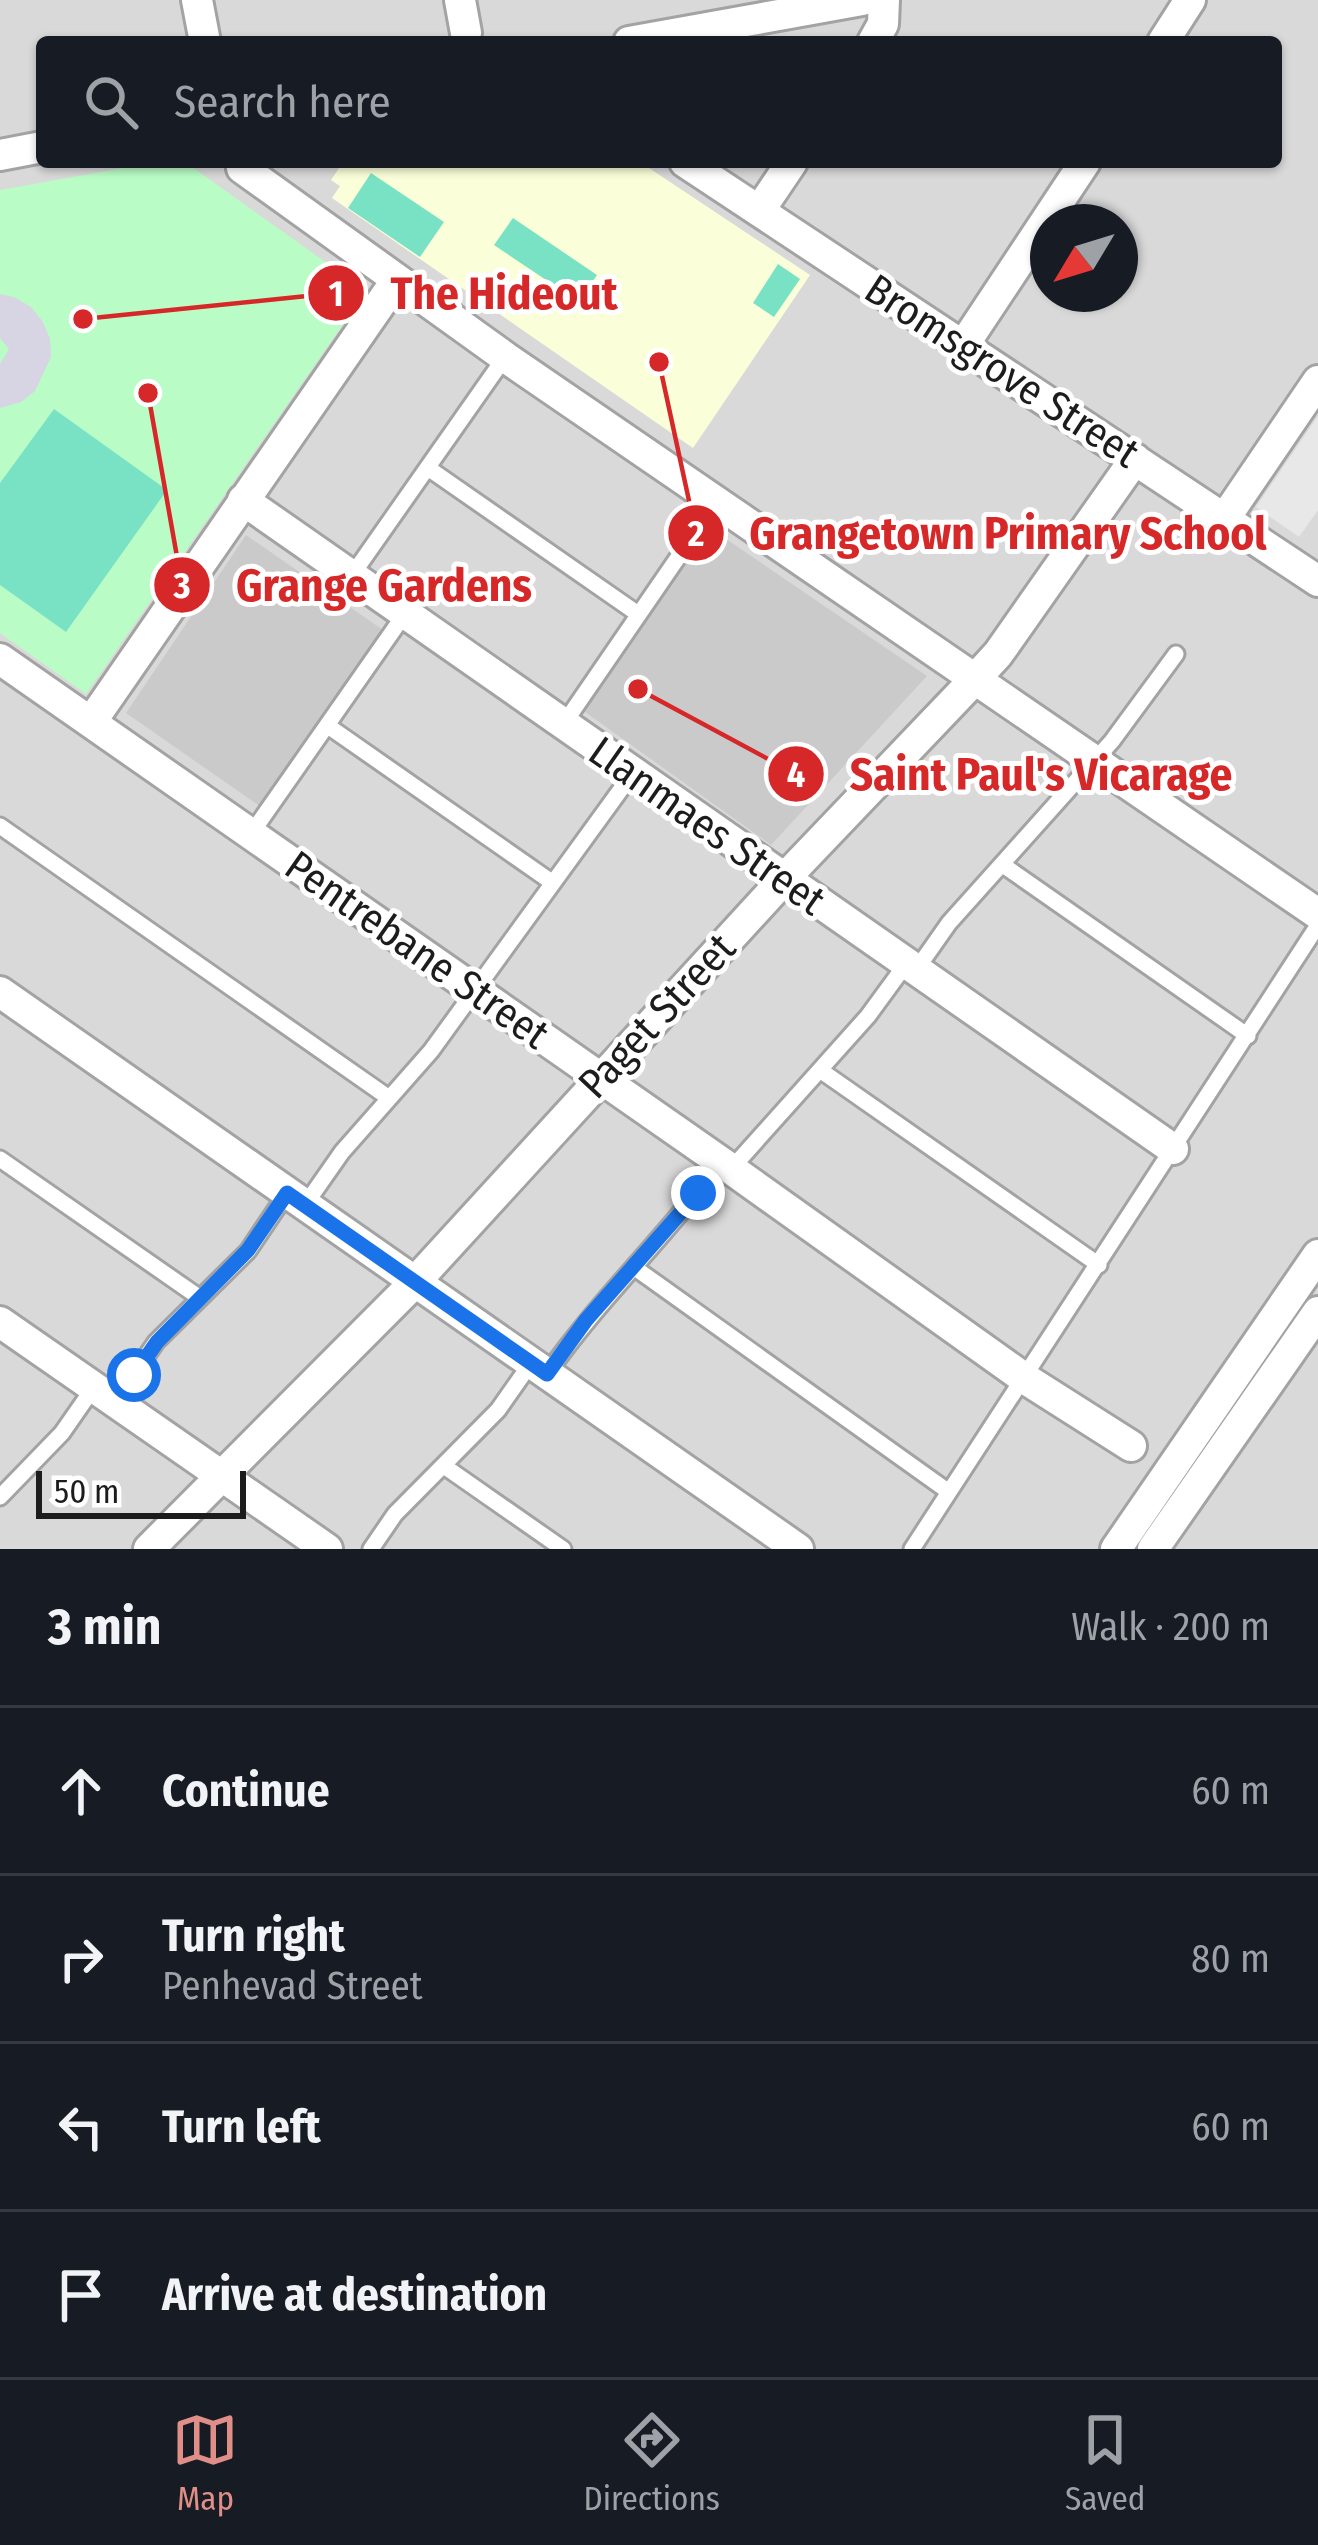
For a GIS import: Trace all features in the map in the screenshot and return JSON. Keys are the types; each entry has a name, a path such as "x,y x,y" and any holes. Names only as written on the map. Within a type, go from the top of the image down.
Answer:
{"street":[{"path":"197,0 204,36"},
{"path":"460,0 466,33"},
{"path":"662,36 862,0"},
{"path":"876,36 883,24 884,0"},
{"path":"1167,36 1190,0"},
{"path":"0,155 36,148"},
{"path":"242,168 505,357 1318,914"},
{"name":"Bromsgrove Street","path":"694,168 1318,581"},
{"path":"759,211 788,168"},
{"path":"963,346 1081,168"},
{"path":"91,722 396,281"},
{"path":"1225,518 1318,381"},
{"name":"Paget Street","path":"149,1549 415,1282 784,879 998,654 1135,459"},
{"name":"Llanmaes Street","path":"243,500 1174,1149"},
{"name":"Pentrebane Street","path":"0,659 1024,1378 1131,1446"},
{"path":"0,992 798,1549"},
{"path":"1116,1549 1318,1255"},
{"path":"1153,1549 1318,1312"},
{"path":"0,1322 327,1549"}],"lane":[{"path":"350,578 505,357"},
{"path":"428,468 638,614"},
{"path":"562,725 716,502"},
{"path":"251,834 404,615"},
{"path":"371,1549 395,1514 586,1320 820,1070 1095,759 1176,654"},
{"path":"328,726 553,883"},
{"path":"2,1490 105,1395 248,1250 431,1052 632,774"},
{"path":"0,826 389,1099"},
{"path":"1003,865 1248,1036"},
{"path":"912,1549 1318,926"},
{"path":"820,1070 1099,1265"},
{"path":"0,1159 200,1298"},
{"path":"635,1268 949,1492"},
{"path":"444,1466 563,1549"}],"shaded area":[{"path":"0,0 1318,0 1318,1549 0,1549"},
{"path":"339,168 649,168 810,275 693,448 332,198 340,186 331,180"},
{"path":"0,294 31,307 50,339 51,357 35,391 21,402 0,408 0,364 9,349 0,338"},
{"path":"1318,416 1318,510 1299,537 1256,507"},
{"path":"707,526 927,676 771,845 581,709"},
{"path":"246,535 383,630 261,807 126,713"}],"green space":[{"path":"123,168 193,168 366,291 86,694 0,633 0,190"},
{"path":"371,173 444,222 420,257 348,208"},
{"path":"513,218 597,275 579,302 494,245"},
{"path":"778,264 800,279 774,317 753,303"},
{"path":"54,409 167,490 66,632 0,585 0,483"}],"place":[{"name":"The Hideout","path":"83,319"},
{"name":"Grangetown Primary School","path":"659,362"},
{"name":"Grange Gardens","path":"148,393"},
{"name":"Saint Paul's Vicarage","path":"638,689"}],"route":[{"path":"134,1375 157,1342 248,1250 287,1193 547,1374 586,1320 698,1193"}]}
